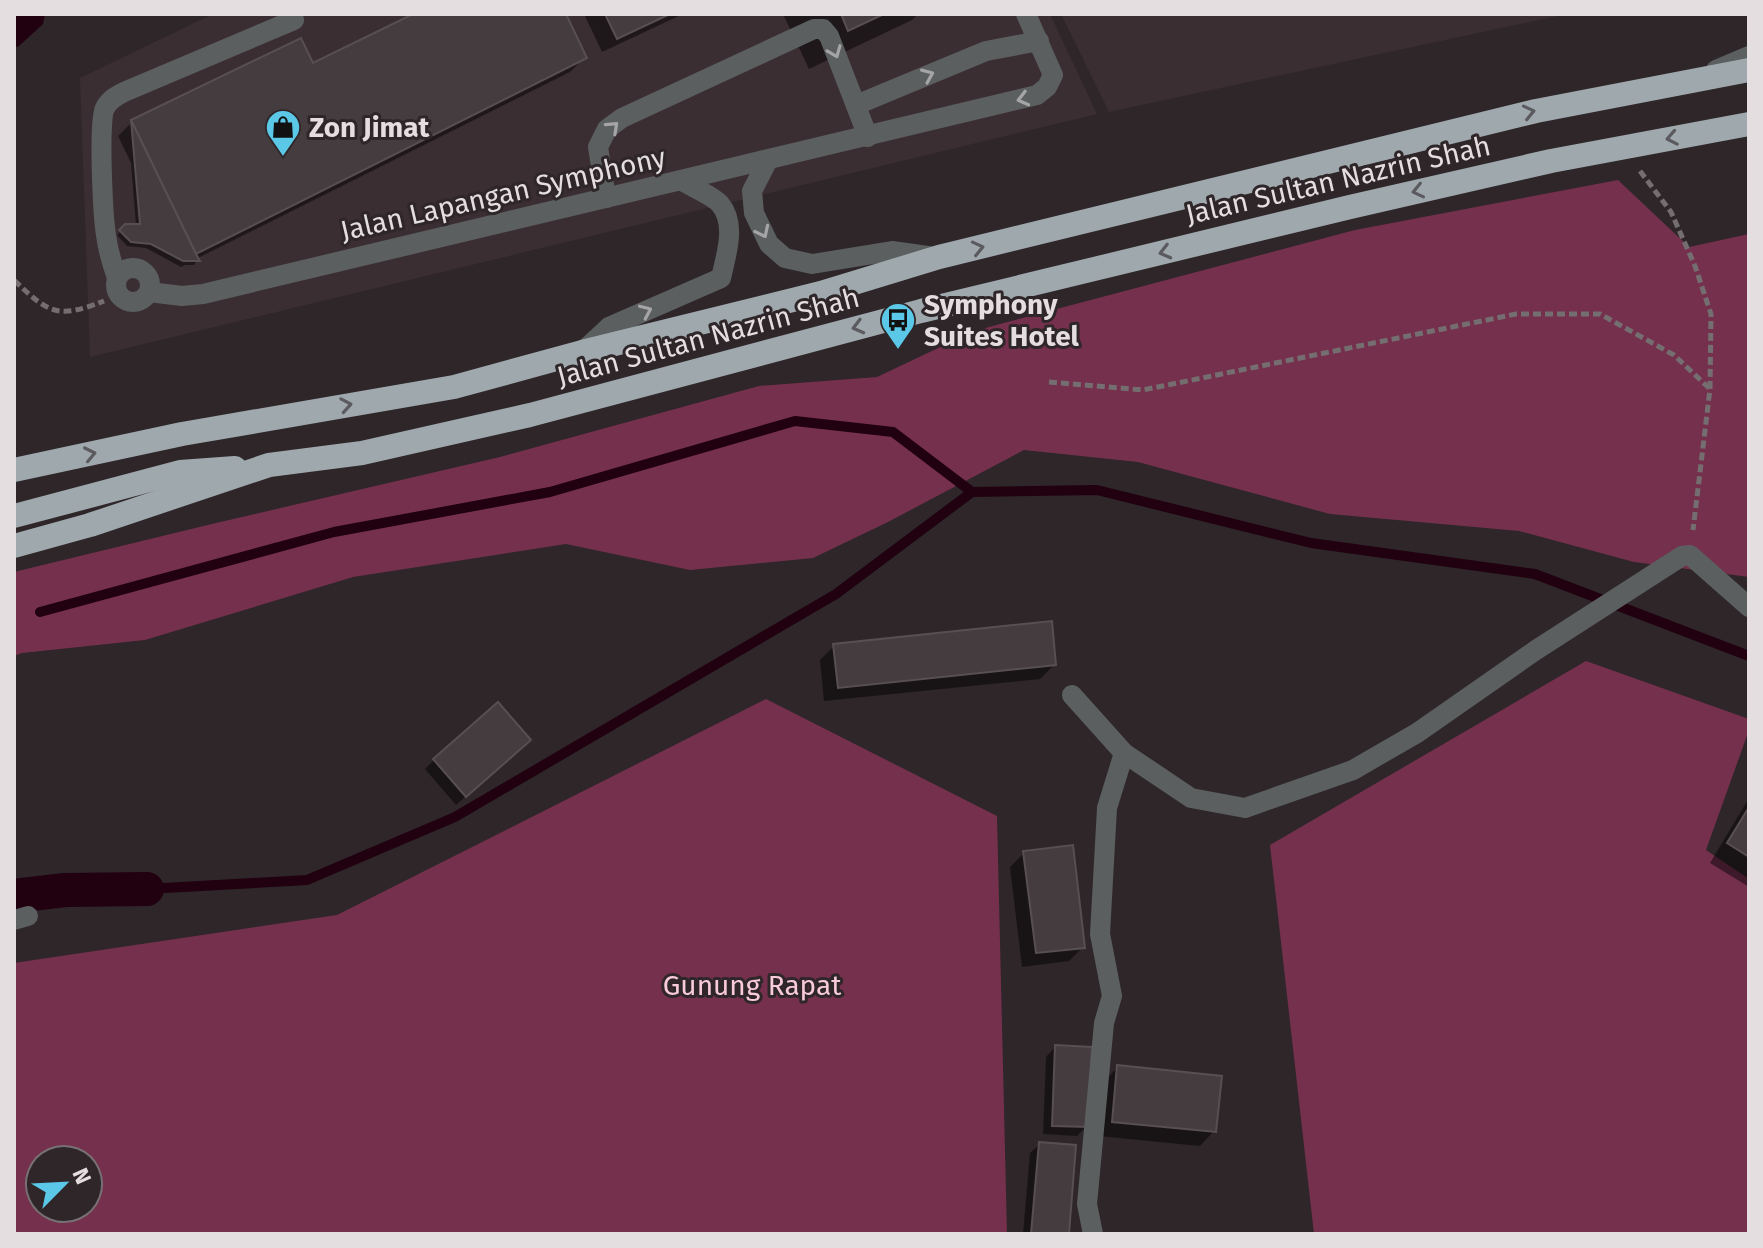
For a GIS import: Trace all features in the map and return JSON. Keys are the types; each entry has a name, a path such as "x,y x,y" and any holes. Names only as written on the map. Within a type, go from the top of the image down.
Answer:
{"highway":[{"name":"Jalan Sultan Nazrin Shah","path":"14,470 182,434 454,387 821,293 939,257 1536,111 1749,70"},
{"name":"Jalan Sultan Nazrin Shah","path":"14,546 90,525 269,465 362,453 530,415 921,311 1350,207 1551,161 1749,124"},
{"path":"14,516 180,472 269,465"}],"street":[{"path":"856,105 986,51 1039,41 1026,14"},
{"path":"118,286 105,233 101,137 103,110 112,99 124,92 294,20"},
{"path":"606,198 598,147 607,129 622,118 814,29 823,29 829,36 868,137"},
{"name":"Jalan Lapangan Symphony","path":"118,286 127,301 135,302 142,301 149,292 182,296 203,294 1037,95 1047,87 1053,75 1039,41"},
{"path":"1690,81 1749,56"},
{"path":"768,160 752,191 754,213 769,244 785,258 812,264 892,251 939,257"},
{"path":"582,352 609,327 721,278 728,248 728,222 719,203 682,181"},
{"path":"118,286 121,273 131,267 143,270 150,280 149,292"},
{"path":"1072,695 1124,753 1191,798 1245,808 1353,770 1417,733 1536,650 1682,556 1690,555 1749,607"},
{"path":"1093,1234 1087,1204 1104,1023 1112,996 1100,934 1107,808 1124,753"}],"path":[{"path":"1616,149 1640,171 1671,212 1695,266 1711,314 1710,389 1690,555"},
{"path":"14,280 40,304 56,311 78,311 118,286"},
{"path":"1049,382 1143,390 1516,314 1600,314 1674,355 1710,389"}],"shaded area":[{"path":"14,14 45,14 43,24 14,48"},
{"path":"213,14 1050,14 1097,114 90,357 80,78"},
{"path":"1061,14 1567,14 1109,112"}],"green space":[{"path":"1618,180 1689,247 1749,234 1749,577 1634,562 1519,531 1330,514 1138,462 1024,450 813,558 690,570 566,544 353,577 145,640 14,656 14,572 500,457 759,386 877,377 974,331 1355,230"},
{"path":"1586,661 1749,719 1749,730 1706,850 1749,879 1749,1234 1314,1234 1270,845"},
{"name":"Gunung Rapat","path":"766,699 997,816 1007,1234 14,1234 14,963 337,915"}],"building":[{"path":"413,14 566,14 587,58 196,254 131,120 301,38 313,63"},
{"path":"605,14 670,14 617,39"},
{"path":"841,14 884,14 848,31"},
{"path":"131,120 200,261 183,261 151,244 131,242 119,230 125,224 140,224"},
{"path":"1052,621 1056,665 838,688 833,644"},
{"path":"498,702 531,740 466,797 433,759"},
{"path":"1749,807 1749,857 1727,843"},
{"path":"1073,845 1085,948 1036,953 1023,851"},
{"path":"1055,1045 1092,1047 1089,1127 1052,1126"},
{"path":"1117,1065 1222,1076 1216,1132 1112,1122"},
{"path":"1039,1142 1076,1145 1069,1234 1031,1234"}],"waterway":[{"path":"40,612 334,532 550,492 795,421 893,432 972,492"},
{"path":"147,889 307,880 455,817 836,594 972,492 1097,490 1311,543 1535,574 1749,656"},
{"path":"14,896 65,890 147,889"}],"place":[{"name":"Zon Jimat","path":"283,158"},
{"name":"Symphony Suites Hotel","path":"898,351"}]}
